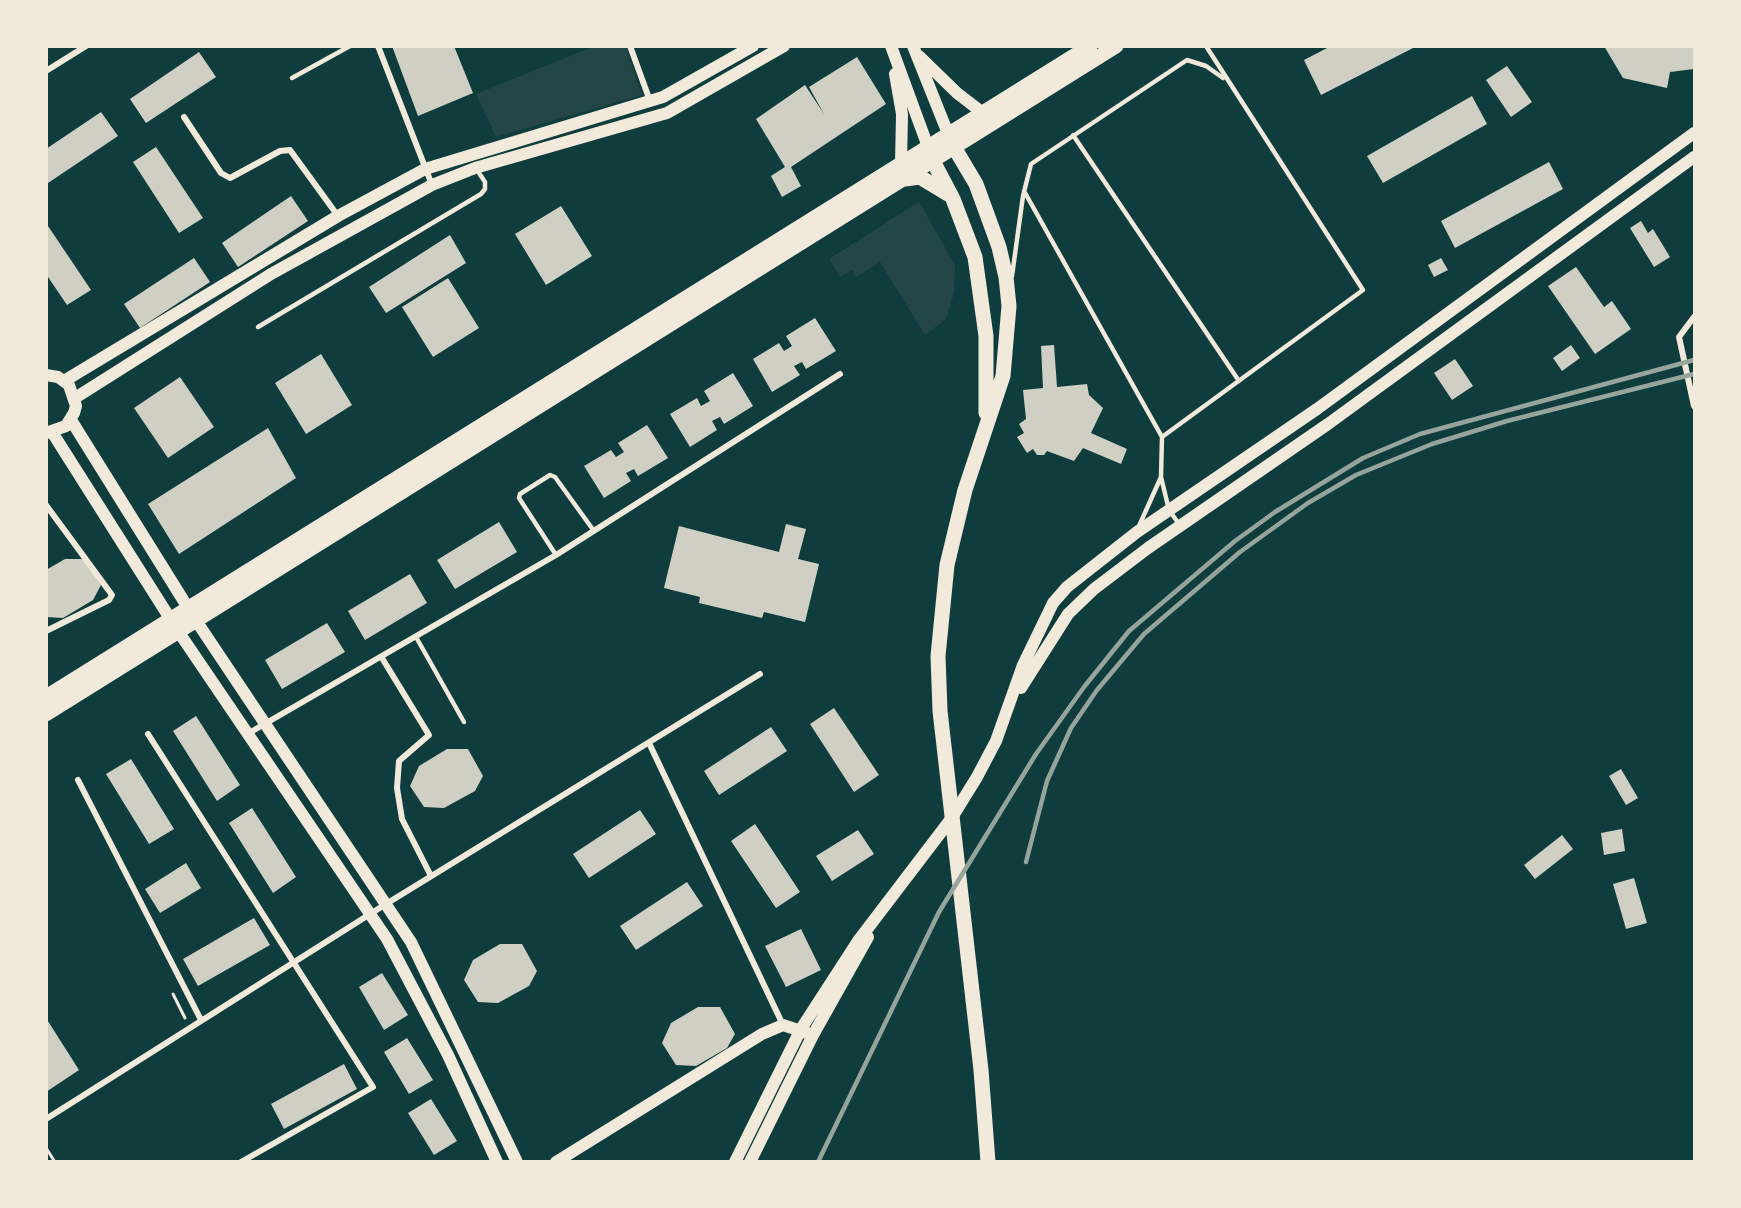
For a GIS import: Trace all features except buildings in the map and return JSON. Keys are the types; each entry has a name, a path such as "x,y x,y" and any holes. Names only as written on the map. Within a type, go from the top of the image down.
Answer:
{"main road":[{"path":"64,381 338,216 425,169 650,102 755,46 764,58"},
{"path":"75,398 271,274 432,185 475,168 667,113 784,46"},
{"path":"891,46 930,154 953,199 975,257 982,292 986,336 986,425"},
{"path":"891,46 902,114 901,164"},
{"path":"191,614 902,180 930,154 951,141 983,113 1090,46"},
{"path":"951,141 975,135 1116,46"},
{"path":"914,49 957,93 983,113"},
{"path":"914,49 951,141 976,184"},
{"path":"1012,702 1023,665 1053,603 1082,574 1137,532 1317,409 1695,133"},
{"path":"975,135 966,152 999,248 1006,277 1009,306 1003,376 959,514 943,594 938,668 988,1161"},
{"path":"46,714 191,614 901,164 930,154"},
{"path":"735,1161 801,1029 858,941 951,819 977,777 1012,702 1068,615 1081,601 1148,548 1328,424 1695,157"},
{"path":"902,180 920,177 931,182 953,199"},
{"path":"46,375 64,381 75,398 76,406 71,420 49,432 174,625 249,733 404,967 497,1161"},
{"path":"71,420 191,614 386,904 433,982 517,1161"},
{"path":"46,698 174,625"},
{"path":"750,1161 813,1035 882,910"},
{"path":"556,1161 762,1034 783,1025 801,1029 813,1035"}],"street":[{"path":"46,71 86,46"},
{"path":"378,46 432,185"},
{"path":"630,46 650,102"},
{"path":"184,117 221,173 230,178 280,151 290,150 338,216"},
{"path":"1694,404 1679,337 1695,317"},
{"path":"249,733 382,658 556,555 840,374"},
{"path":"46,505 111,595 109,600 46,631"},
{"path":"382,658 429,735 399,760 397,788 402,819 431,876"},
{"path":"46,1119 386,904 760,674"},
{"path":"148,734 373,1087 241,1161"},
{"path":"648,742 783,1025"},
{"path":"78,780 201,1020"}],"lane":[{"path":"292,78 350,46"},
{"path":"1162,437 1363,290 1225,79 1206,46"},
{"path":"1009,306 1024,191 1031,164 1188,60 1206,66 1225,79"},
{"path":"1073,135 1239,381"},
{"path":"258,327 481,194 485,189 485,182 475,168"},
{"path":"1024,191 1162,437 1161,477 1169,510 1180,526"},
{"path":"556,555 519,498 520,494 550,475 555,477 594,531"},
{"path":"1137,532 1161,477"},
{"path":"416,637 464,722"}],"path":[{"path":"46,1148 55,1161"}],"shaded area":[{"path":"625,46 642,95 496,137 476,94 592,47"},
{"path":"919,202 955,265 954,293 946,319 925,335 880,262 856,277 852,270 840,277 829,259"}],"railway":[{"path":"818,1162 939,912 1036,754 1084,687 1129,631 1235,541 1275,512 1363,458 1420,434 1694,360"},
{"path":"1026,862 1047,781 1071,728 1097,690 1144,634 1240,552 1308,503 1356,475 1432,444 1507,421 1694,374"}]}
